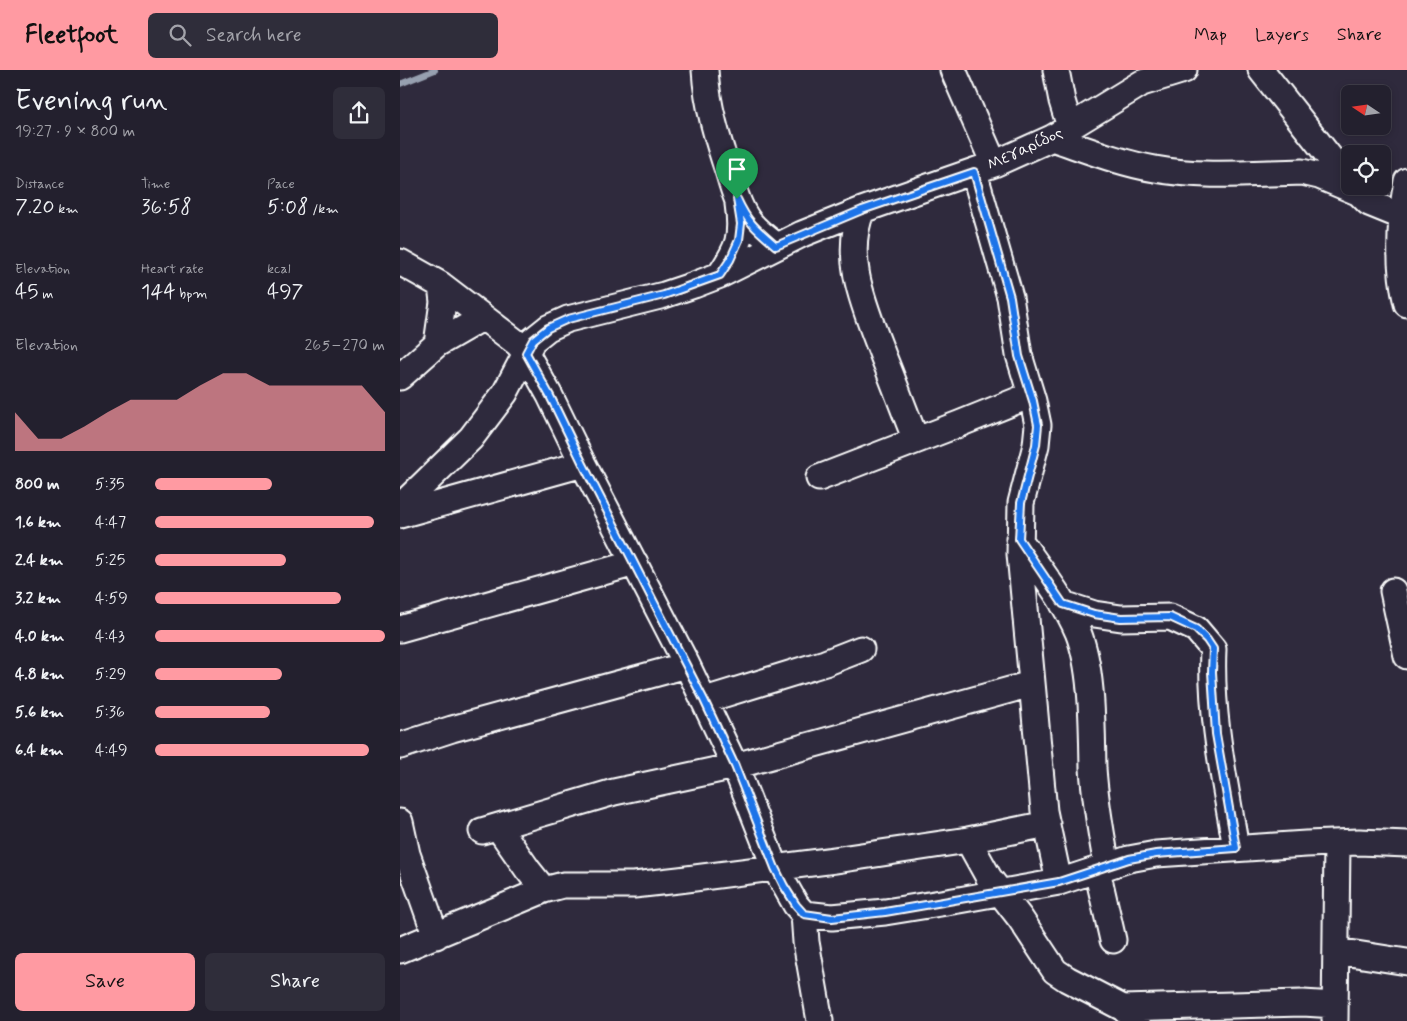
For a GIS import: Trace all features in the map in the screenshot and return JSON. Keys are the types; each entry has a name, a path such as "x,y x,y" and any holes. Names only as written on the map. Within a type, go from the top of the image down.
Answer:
{"street":[{"path":"705,70 716,133 737,199 741,224 739,240 730,260 720,275"},
{"path":"953,70 984,168 1010,297 1019,356 1038,425 1036,445 1021,503 1019,539 1043,801 1059,882"},
{"path":"1056,70 1062,101 1061,132 1119,160 1156,169 1194,173 1302,172 1341,183"},
{"name":"Μεγαρίδος","path":"400,507 471,438 505,393 533,340 548,328 568,319 664,295 720,275 802,234 862,210 984,168 1061,132 1142,83 1184,70"},
{"path":"1261,70 1341,172"},
{"path":"1407,181 1401,216 1403,288 1407,304"},
{"path":"1362,195 1370,203 1401,216"},
{"path":"737,199 746,217 756,230 776,246"},
{"path":"862,210 855,239 857,283 867,314 916,440"},
{"path":"400,262 441,285 517,343 526,353 550,396 704,700 735,766 775,868 796,905 804,914 806,942 820,1021"},
{"path":"437,344 443,302 441,285"},
{"path":"400,377 437,344 482,318"},
{"path":"819,478 1031,394"},
{"path":"400,515 583,464"},
{"path":"1019,539 1063,604 1078,633 1087,672 1093,727 1093,770 1102,868 1113,940"},
{"path":"400,629 635,563"},
{"path":"1393,591 1407,656"},
{"path":"1063,604 1094,614 1121,618 1170,617 1196,629 1207,640 1213,649 1212,672 1216,734 1236,848"},
{"path":"704,700 825,663 861,649"},
{"path":"400,746 452,729 687,665"},
{"path":"544,890 490,829 614,792 735,766 1032,684"},
{"path":"400,822 408,854 436,936"},
{"path":"400,950 544,890 563,885 634,885 775,868 968,840 1047,824"},
{"path":"968,840 989,878 1001,892 1055,970 1066,979 1130,1015 1303,1003 1335,1013 1337,842"},
{"path":"804,914 832,918 885,912 1059,882 1102,868 1156,854 1337,842 1407,844"},
{"path":"1336,951 1407,962"}],"waterway":[{"path":"400,84 435,70"}],"route":[{"path":"974,172 1010,297 1019,356 1033,401 1038,425 1036,445 1021,503 1019,539 1063,604 1094,614 1121,618 1170,617 1196,629 1207,640 1213,649 1212,672 1216,734 1236,848 1156,854 1129,859 1059,882 885,912 832,918 804,914 796,905 775,868 735,766 704,700 550,396 526,353 533,340 548,328 568,319 664,295 720,275 730,260 739,240 741,224 737,199 746,217 756,230 776,246 862,210 974,172"}]}
